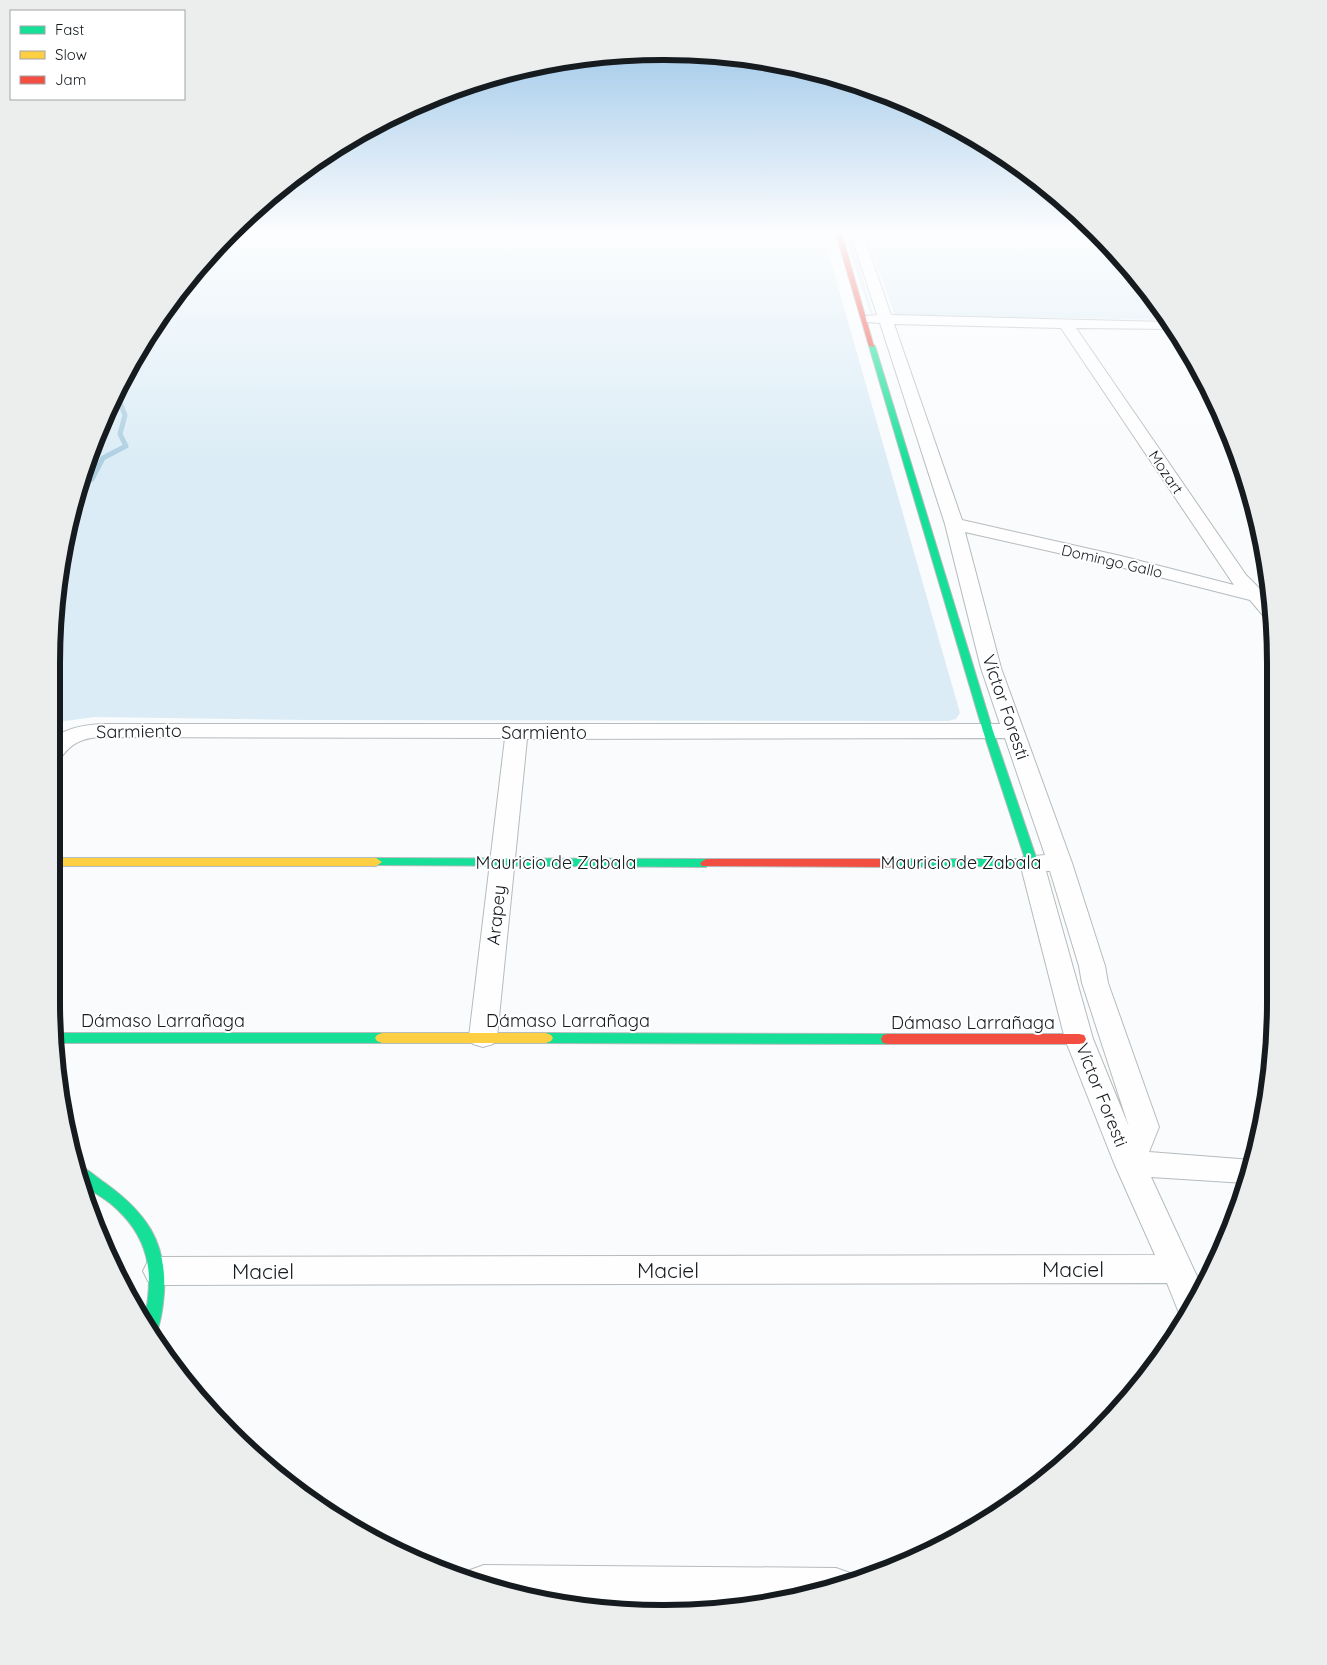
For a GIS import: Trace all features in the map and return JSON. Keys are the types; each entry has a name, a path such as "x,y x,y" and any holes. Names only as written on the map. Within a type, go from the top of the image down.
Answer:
{"street":[{"name":"Víctor Foresti","path":"861,309 988,731 1032,863 1079,1039 1129,1163"},
{"name":"Víctor Foresti","path":"881,309 954,524 991,668 1060,862 1092,966 1095,983 1144,1127 1129,1163"},
{"path":"864,319 1163,326"},
{"name":"Mozart","path":"1066,324 1239,579 1263,598"},
{"name":"Domingo Gallo","path":"954,524 1121,562 1263,598"},
{"name":"Sarmiento","path":"60,742 74,734 91,731 121,730 517,732 1014,731"},
{"name":"Arapey","path":"482,1037 517,732"},
{"name":"Mauricio de Zabala","path":"60,862 1060,862"},
{"name":"Dámaso Larrañaga","path":"61,1038 1079,1039"},
{"path":"1189,1297 1178,1268 1129,1163 1242,1171"},
{"path":"87,1179 134,1216 153,1245 159,1271 157,1306 152,1321"},
{"name":"Maciel","path":"159,1271 1178,1268"},
{"path":"508,1584 808,1587"}],"shaded area":[{"path":"176,309 844,309 960,713 956,719 948,721 307,720 94,717 60,723 61,624 65,585 81,507 92,470 122,397 141,362"},
{"path":"893,309 1151,309 1159,320 895,315"}],"waterway":[{"path":"89,482 92,479 103,458 126,446 120,434 125,415 120,402"}],"traffic: fast":[{"path":"872,346 988,731 1032,863 891,863"},
{"path":"376,862 706,863"},
{"path":"61,1038 382,1038"},
{"path":"546,1038 888,1039"},
{"path":"87,1178 128,1210 148,1237 153,1251 157,1282 152,1321"}],"traffic: slow":[{"path":"60,862 376,862"},
{"path":"382,1038 546,1038"}],"traffic: jam":[{"path":"861,309 872,346"},
{"path":"706,863 891,863"},
{"path":"888,1039 1079,1039"}]}
